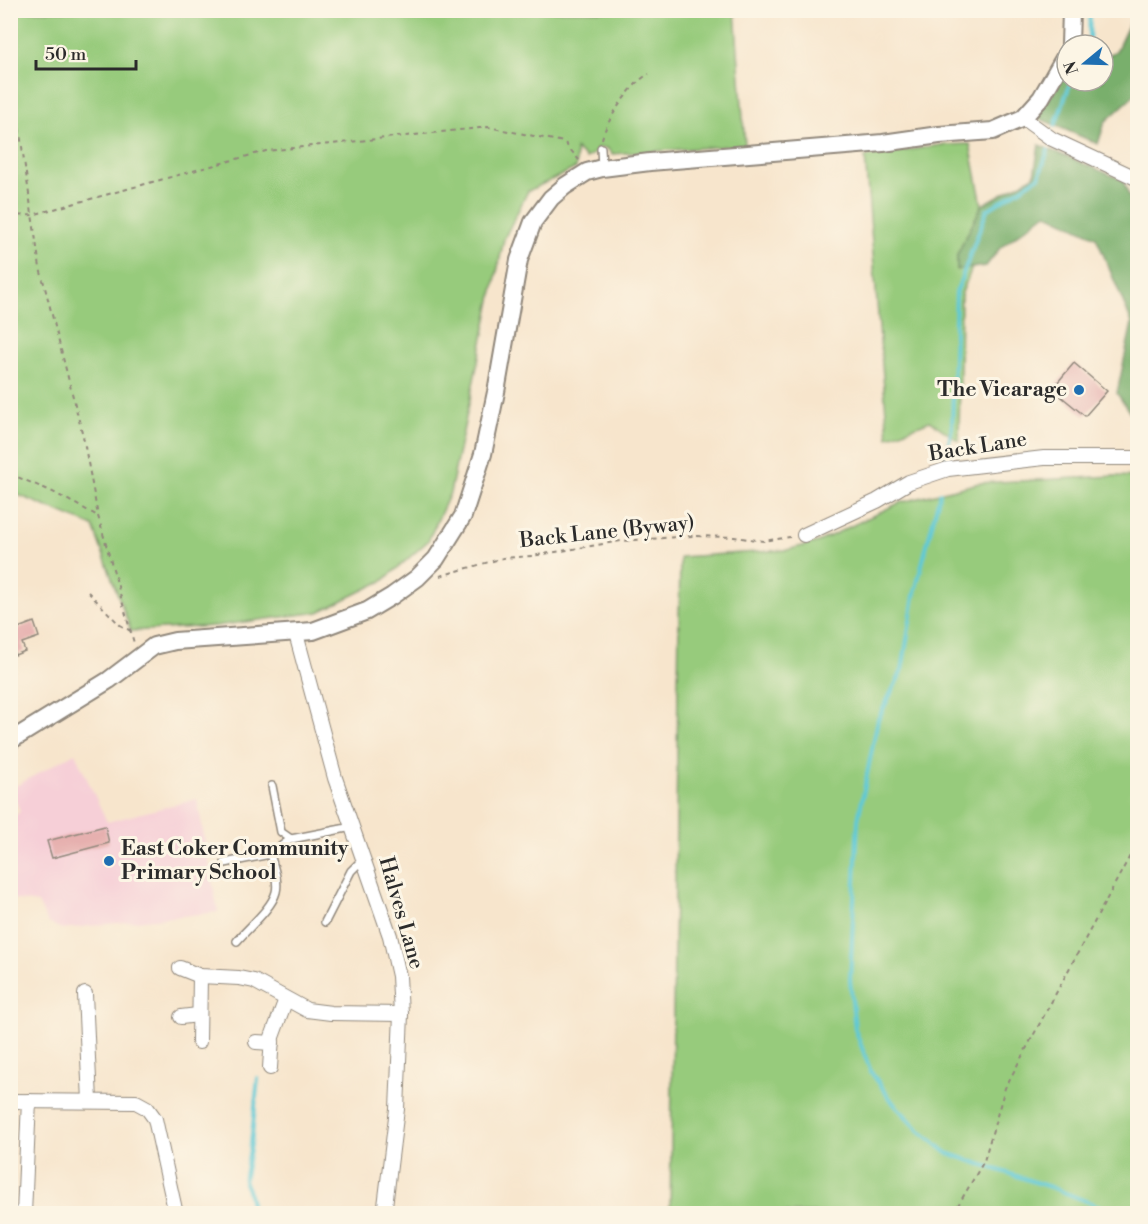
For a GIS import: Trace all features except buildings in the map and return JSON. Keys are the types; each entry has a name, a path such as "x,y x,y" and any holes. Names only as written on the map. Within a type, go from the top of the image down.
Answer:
{"street":[{"path":"1070,33 1071,10"},
{"path":"10,741 109,680 154,646 175,641 313,631 367,611 417,578 436,559 463,516 483,454 519,260 526,239 533,222 551,198 565,186 595,170 650,162 993,132 1023,118 1041,98 1055,74"},
{"path":"1023,118 1052,139 1137,179"},
{"name":"Back Lane","path":"804,536 877,501 909,482 948,469 1044,458 1137,458"},
{"name":"Halves Lane","path":"296,634 335,778 390,936 399,976 401,1014 397,1109 384,1214"},
{"path":"180,968 200,976 254,981 307,1010 331,1013 401,1014"},
{"path":"199,1042 200,976"},
{"path":"86,993 90,1101"},
{"path":"270,1068 272,1043 286,999"},
{"path":"181,1017 198,1015"},
{"path":"256,1042 272,1043"},
{"path":"10,1101 136,1102 147,1108 155,1119 176,1214"},
{"path":"24,1214 29,1101"}],"lane":[{"path":"595,170 601,148"},
{"path":"272,786 281,832 291,839"},
{"path":"225,863 270,854 291,839 352,827"},
{"path":"237,941 267,907 276,892 276,877 270,854"},
{"path":"325,922 351,871 363,860"}],"path":[{"path":"10,66 40,268 83,436 98,516 137,658"},
{"path":"601,148 603,133 619,107 637,82 649,74"},
{"path":"10,216 32,215 266,151 488,128 564,142 595,170"},
{"path":"10,474 51,491 98,516"},
{"name":"Back Lane (Byway)","path":"417,578 458,572 485,561 532,556 621,541 692,536 734,537 764,541 804,536"},
{"path":"88,592 120,625 131,631"},
{"path":"953,1214 984,1161 1005,1088 1137,841"}],"shaded area":[{"name":"East Coker Community Primary School","path":"75,753 107,822 197,799 218,912 62,929 48,923 38,903 11,899 10,819 20,812 12,788"}],"green space":[{"path":"10,11 735,11 745,145 612,154 607,148 597,148 595,153 586,158 576,149 576,168 528,191 504,239 450,493 428,541 384,580 319,612 215,626 131,631 93,526 11,492"},
{"path":"1137,11 1137,93 1105,122 1098,144 1036,117 1055,90 1055,93 1115,93 1116,51"},
{"path":"970,144 982,205 957,255 957,270 972,268 961,295 959,441 930,421 888,437 865,157 941,145"},
{"path":"1039,145 1123,180 1137,218 1137,424 1117,393 1132,323 1096,237 1046,213 1000,248 986,266 957,270 957,255 982,205 1034,176"},
{"path":"1115,476 1138,477 1137,1213 670,1213 680,557 787,550 818,542 899,503 979,483"}],"waterway":[{"path":"1089,33 1090,10"},
{"path":"1055,126 1067,93"},
{"path":"946,458 952,427 956,293 987,210 1039,177 1048,150"},
{"path":"940,493 914,596 902,671 878,719 858,820 850,980 855,1029 871,1072 894,1104 920,1131 947,1153 1053,1188 1119,1214"},
{"path":"253,1214 244,1181 251,1144 258,1078"}],"place":[{"name":"The Vicarage","path":"1079,390"},
{"name":"East Coker Community Primary School","path":"109,861"}]}
